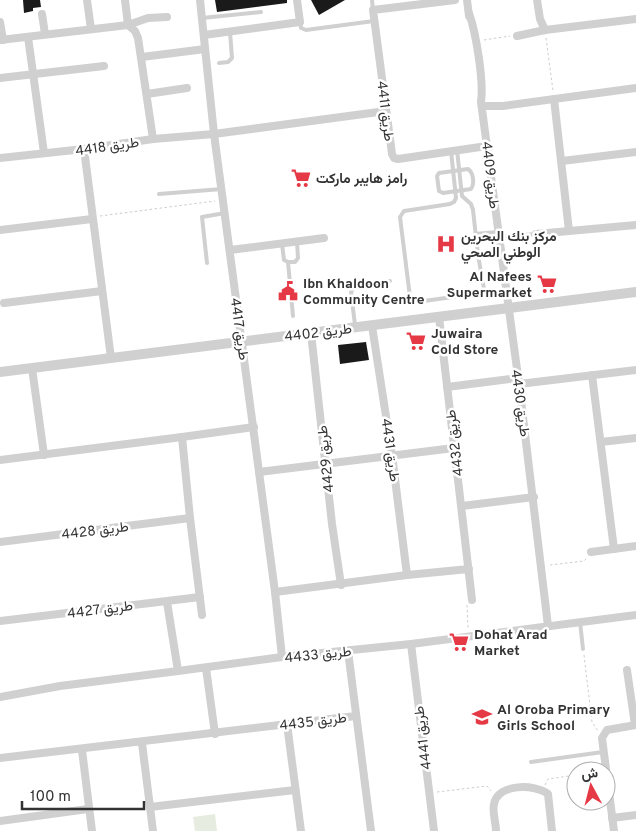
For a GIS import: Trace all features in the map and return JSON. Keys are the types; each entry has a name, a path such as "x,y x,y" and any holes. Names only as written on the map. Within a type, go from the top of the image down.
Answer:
{"street":[{"path":"87,0 92,29"},
{"path":"125,0 128,25 135,31 142,57 153,139"},
{"name":"طريق 4417","path":"200,0 214,134 254,426 258,472 282,657"},
{"path":"204,35 300,22 297,0"},
{"path":"373,10 455,0"},
{"name":"طريق 4409","path":"467,0 476,41 482,89 482,106 508,308"},
{"path":"537,0 540,19 545,30"},
{"name":"طريق 4411","path":"373,10 394,158 398,159 487,146"},
{"name":"طريق 4409","path":"469,12 477,93 482,106"},
{"path":"42,14 46,34"},
{"path":"0,22 2,40 128,25 148,18 167,17"},
{"path":"517,36 545,30 636,19"},
{"path":"28,37 44,153"},
{"path":"142,57 205,49"},
{"path":"0,78 104,66"},
{"path":"147,94 187,88"},
{"path":"482,106 503,106 636,88"},
{"path":"554,99 569,231"},
{"name":"طريق 4418","path":"0,158 84,150 153,139 214,134 386,111"},
{"path":"84,150 110,358"},
{"path":"562,161 636,152"},
{"path":"0,230 92,218"},
{"path":"536,234 636,225"},
{"path":"230,250 324,238"},
{"path":"4,303 102,291"},
{"name":"طريق 4402","path":"0,372 636,292"},
{"name":"طريق 4430","path":"508,308 534,497 548,626"},
{"name":"طريق 4432","path":"439,317 472,600"},
{"name":"طريق 4431","path":"372,326 392,455 407,575"},
{"name":"طريق 4429","path":"311,333 325,463 341,584"},
{"path":"32,368 44,455"},
{"path":"447,387 636,370"},
{"path":"592,375 614,549"},
{"path":"0,460 182,438 254,426"},
{"path":"182,438 202,615"},
{"path":"601,442 636,438"},
{"path":"258,472 454,448"},
{"path":"462,506 534,497"},
{"name":"طريق 4428","path":"0,542 190,518"},
{"path":"591,552 636,546"},
{"path":"275,592 469,569"},
{"name":"طريق 4427","path":"0,621 200,597"},
{"path":"167,602 178,671"},
{"name":"طريق 4433","path":"0,697 60,686 282,657 411,644 636,615"},
{"name":"طريق 4441","path":"411,644 434,831"},
{"path":"348,651 356,716"},
{"path":"206,668 215,734"},
{"path":"614,831 602,738 603,733 612,728 636,725 627,670"},
{"name":"طريق 4435","path":"0,758 82,750 356,716 371,831"},
{"path":"287,724 301,831"},
{"path":"142,742 153,831"},
{"path":"82,750 92,831"},
{"path":"496,831 494,804 497,797 505,790 532,786 548,794 552,831"},
{"path":"150,807 295,790"},
{"path":"0,821 88,809"},
{"path":"612,818 636,814"}],"lane":[{"name":"طريق 4411","path":"372,0 373,10"},
{"path":"202,18 261,12"},
{"path":"300,22 301,28 306,30 375,21"},
{"path":"219,63 228,62 232,58 230,32"},
{"path":"454,151 463,198 472,207 484,289 482,292 421,301 412,300 410,297 401,214 407,210 452,203 456,198 453,170 454,151"},
{"path":"459,170 470,170 473,185 470,190 440,192 437,176 440,172 459,170"},
{"path":"159,194 222,189"},
{"path":"207,262 202,218 225,213"},
{"path":"475,234 536,234"},
{"path":"288,262 298,260 296,242"},
{"path":"282,244 284,260 288,262 294,316"},
{"path":"356,328 351,292 353,288 355,286 390,281"},
{"path":"580,622 583,649"},
{"path":"532,762 604,752"}],"path":[{"path":"545,30 554,99"},
{"path":"476,41 517,36"},
{"path":"92,218 223,200"},
{"path":"541,566 584,561 591,552"},
{"path":"469,636 466,606 472,600"},
{"path":"583,649 592,722 598,731 603,733"},
{"path":"543,790 548,778 566,777"},
{"path":"429,793 487,786 497,797"}],"shaded area":[{"path":"215,814 217,831 195,831 193,817"}],"building":[{"path":"23,0 40,0 41,7 33,8 33,11 24,13"},
{"path":"215,0 287,0 287,3 217,12"},
{"path":"311,0 345,0 319,15"},
{"path":"366,342 369,360 340,364 338,345"}],"place":[{"name":"رامز هايبر ماركت","path":"301,178"},
{"name":"مركز بنك البحرين الوطني الصحي","path":"446,244"},
{"name":"Al Nafees Supermarket","path":"547,284"},
{"name":"Ibn Khaldoon Community Centre","path":"288,291"},
{"name":"Juwaira Cold Store","path":"416,341"},
{"name":"Dohat Arad Market","path":"459,642"},
{"name":"Al Oroba Primary Girls School","path":"482,717"}]}
